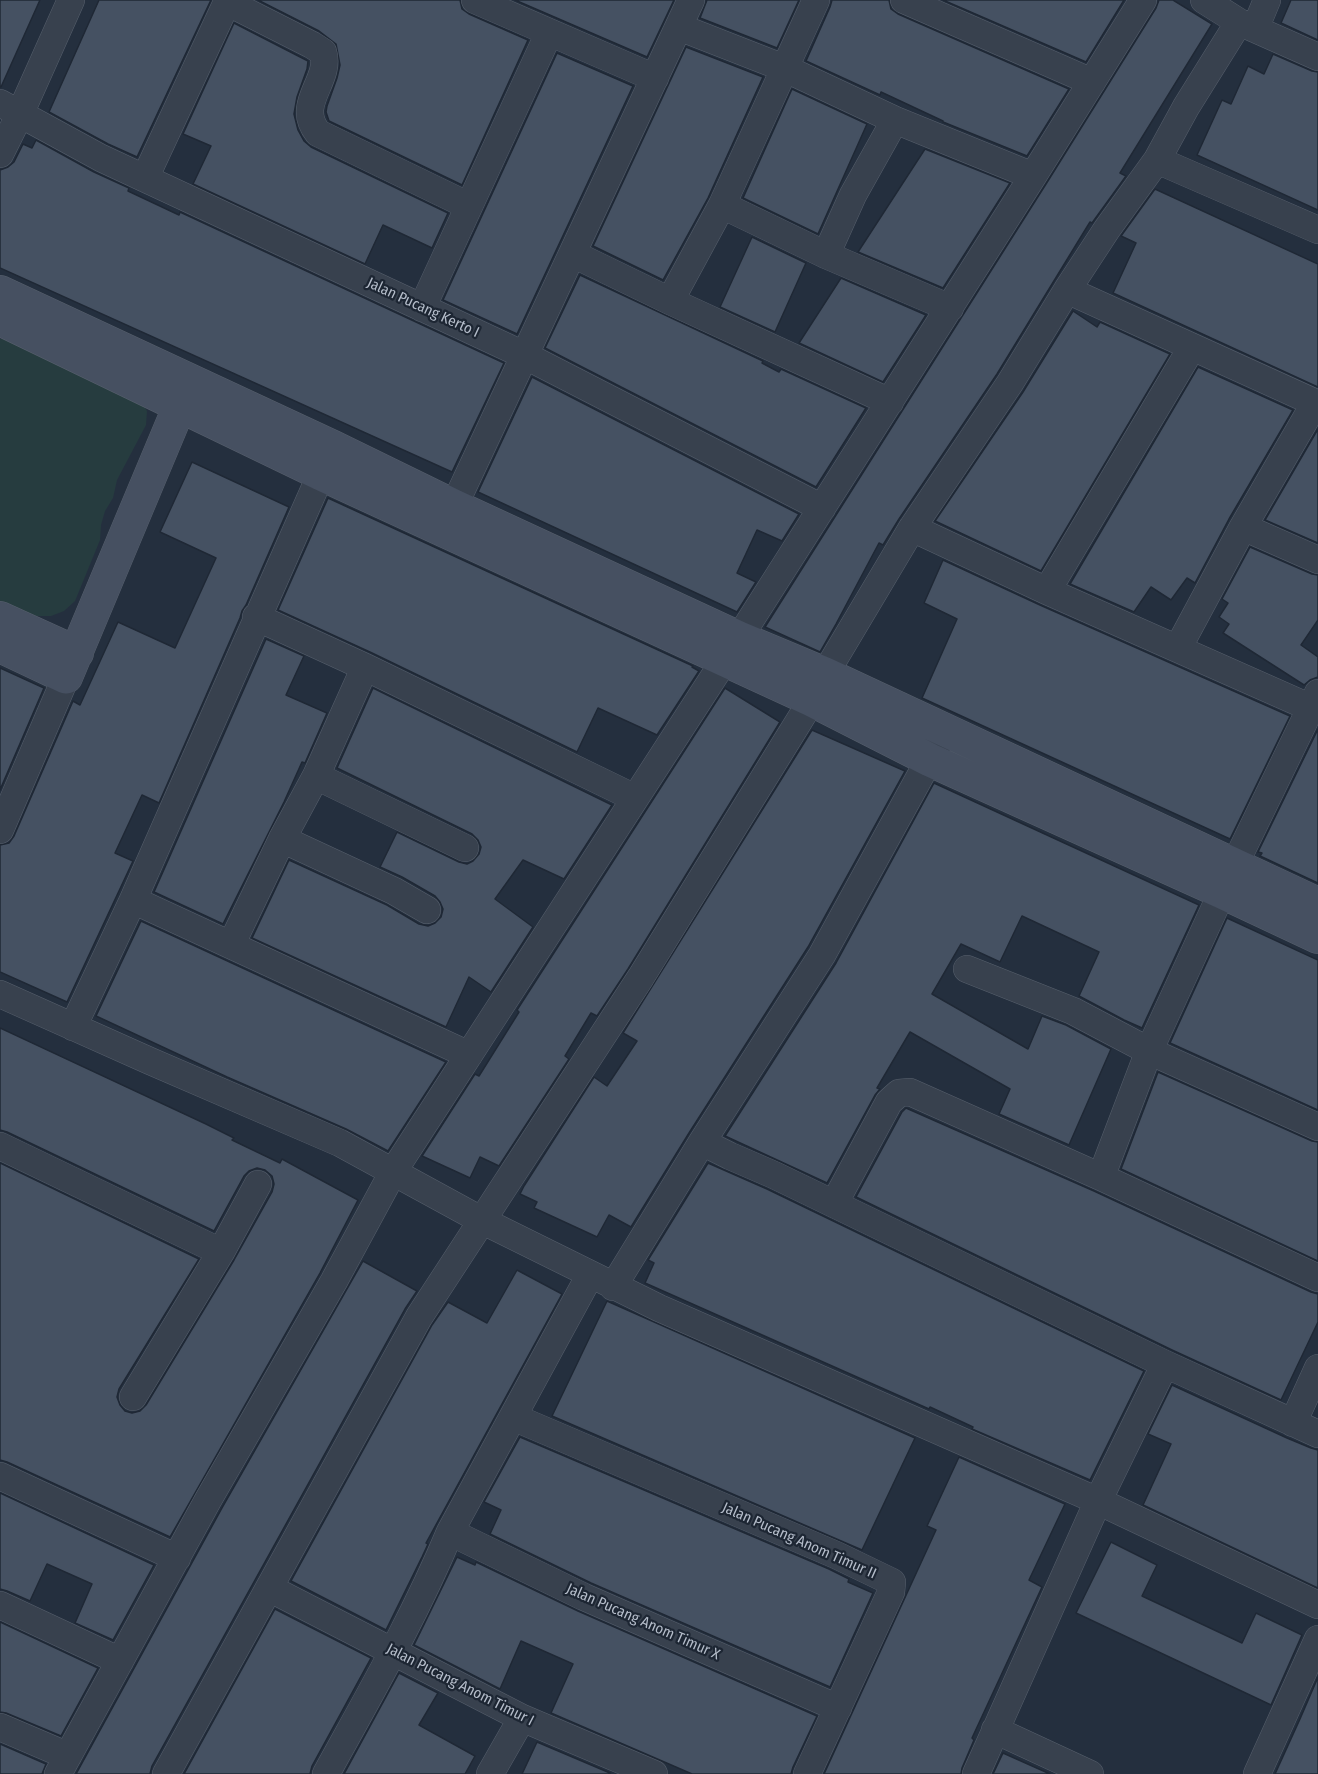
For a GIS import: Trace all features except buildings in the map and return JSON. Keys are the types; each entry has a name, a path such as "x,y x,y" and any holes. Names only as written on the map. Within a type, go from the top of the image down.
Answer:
{"main road":[{"path":"0,292 185,394"},
{"path":"0,319 185,394 732,650 819,687 945,732 1228,878 1318,937"},
{"path":"71,665 185,394"},
{"path":"327,460 454,506 732,650"},
{"path":"0,618 71,665"},
{"path":"0,646 71,665"},
{"path":"819,687 930,760 1228,878 1318,904"}],"street":[{"path":"0,154 10,108 71,0"},
{"path":"475,0 655,78"},
{"path":"454,506 691,0"},
{"path":"670,301 722,205 816,0"},
{"path":"904,0 1092,82"},
{"path":"0,1727 63,1765 393,1172 732,650 1143,0"},
{"path":"1204,0 1247,25 1318,57"},
{"path":"166,1774 419,1317 641,977 819,687 912,528 1010,383 1067,290 1157,160 1192,98 1267,0"},
{"path":"145,178 228,1 323,52 325,67 309,109 313,126 318,133 469,206"},
{"path":"679,27 784,68 895,120 1033,176"},
{"path":"422,308 549,33"},
{"name":"Jalan Pucang Kerto I","path":"10,108 101,158 526,356 822,508"},
{"path":"826,255 853,195 895,120"},
{"path":"1157,160 1318,230"},
{"path":"722,205 826,255 950,308"},
{"path":"573,254 890,402"},
{"path":"1067,290 1316,404 1243,527 1178,648"},
{"path":"1047,591 1192,347"},
{"path":"73,1027 133,900 327,460"},
{"path":"1243,527 1318,560"},
{"path":"912,528 1047,591 1178,648 1316,704 1228,878 1149,1051 1101,1177"},
{"path":"256,617 635,798"},
{"path":"0,830 71,665"},
{"path":"231,945 282,839 316,777 365,668"},
{"path":"326,1774 394,1651 432,1575 450,1532 513,1417 602,1281 702,1142 822,955 945,732"},
{"path":"316,777 465,848"},
{"path":"282,839 394,891 427,910"},
{"path":"133,900 469,1055"},
{"path":"967,969 1073,1011 1149,1051 1318,1127"},
{"path":"0,994 340,1143 481,1220 659,1308 1098,1501 1318,1605"},
{"path":"834,1204 889,1102 895,1096 910,1092 1101,1177 1318,1278"},
{"path":"702,1142 1165,1364 1318,1434"},
{"path":"1,1148 221,1252"},
{"path":"133,1397 221,1252 258,1184"},
{"path":"976,1774 1098,1501 1165,1364"},
{"path":"1293,1423 1318,1368"},
{"name":"Jalan Pucang Anom Timur II","path":"513,1417 836,1555 892,1582 891,1592 807,1774"},
{"path":"0,1476 177,1558"},
{"name":"Jalan Pucang Anom Timur X","path":"450,1532 584,1597 838,1708"},
{"name":"Jalan Pucang Anom Timur I","path":"269,1588 522,1718 653,1774"},
{"path":"0,1605 120,1660"},
{"path":"1257,1774 1318,1639"},
{"path":"490,1774 522,1718"},
{"path":"995,1730 1090,1774"}],"green space":[{"path":"12,338 139,398 147,411 146,425 117,480 113,498 105,511 101,525 100,540 75,601 64,611 51,616 36,616 0,605 0,339"}]}
